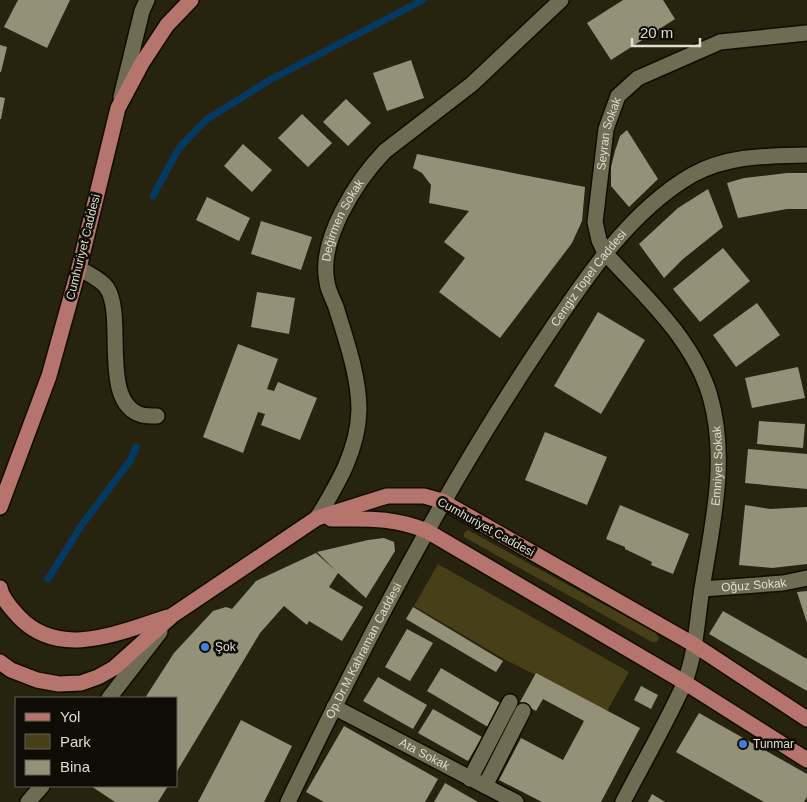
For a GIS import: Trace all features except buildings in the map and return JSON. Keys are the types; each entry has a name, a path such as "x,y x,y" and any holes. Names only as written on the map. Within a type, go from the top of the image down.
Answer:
{"main road":[{"name":"Cumhuriyet Caddesi","path":"0,507 49,376 79,268 118,108 142,63 168,26 191,0"},
{"name":"Cumhuriyet Caddesi","path":"0,662 11,670 37,680 59,684 81,683 98,677 114,668 173,615 317,518 387,496 424,496 442,501 693,644 807,719"},
{"path":"317,518 386,519 405,522 427,531 684,682 807,760"},
{"path":"0,588 12,609 27,625 48,637 64,640 88,640 111,635 173,615"}],"street":[{"path":"118,108 142,11 147,0"},
{"name":"Değirmen Sokak","path":"317,518 338,484 348,461 356,439 359,410 347,340 327,282 327,261 330,244 344,207 372,164 472,84 561,0"},
{"name":"Seyran Sokak","path":"605,253 599,240 595,222 606,129 618,96 638,78 720,42 807,33"},
{"name":"Cengiz Topel Caddesi","path":"442,501 523,371 584,280 605,253 651,206 691,176 718,162 758,156 807,155"},
{"name":"Emniyet Sokak","path":"605,253 679,336 694,361 709,395 719,463 717,497 693,644 684,682 623,802"},
{"path":"79,268 100,281 106,287 113,301 116,359 122,394 130,408 136,412 141,415 157,416"},
{"name":"Op.Dr.M.Kahraman Caddesi","path":"288,802 376,623 442,501"},
{"name":"Oğuz Sokak","path":"702,589 783,583 807,578"},
{"path":"110,697 173,615"},
{"path":"470,779 510,702"},
{"name":"Ata Sokak","path":"334,708 516,802"},
{"path":"485,786 523,711"},
{"path":"28,802 41,787"}],"green space":[{"path":"468,530 656,633 659,638 657,642 652,642 464,537 464,533"},
{"path":"438,564 629,672 607,711 504,659 414,606"}],"waterway":[{"path":"153,196 179,148 206,120 268,81 423,0"},
{"path":"48,579 81,526 130,461 136,447"}],"place":[{"name":"Şok","path":"205,647"},
{"name":"Tunmar","path":"743,744"}]}
